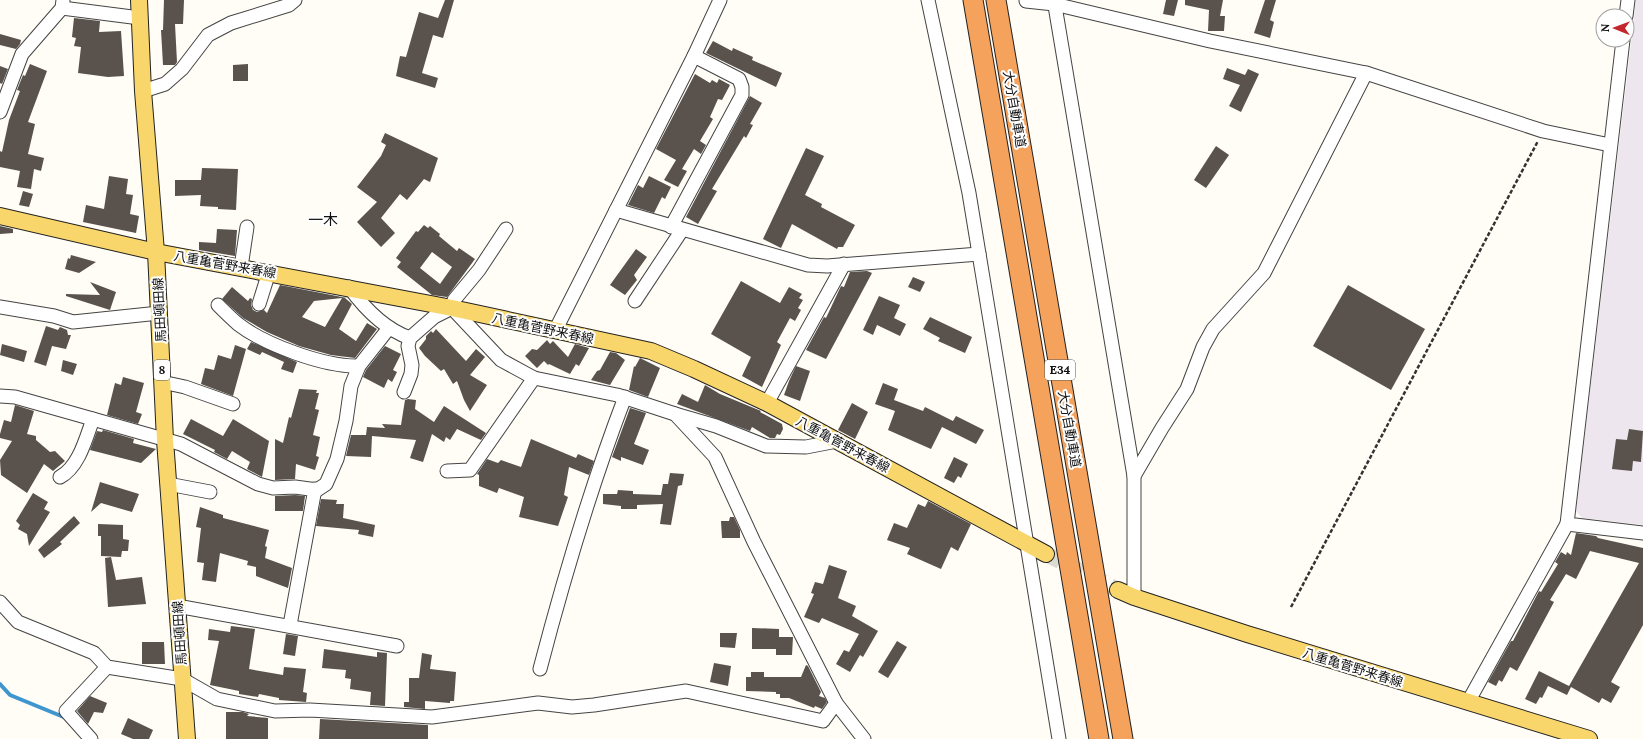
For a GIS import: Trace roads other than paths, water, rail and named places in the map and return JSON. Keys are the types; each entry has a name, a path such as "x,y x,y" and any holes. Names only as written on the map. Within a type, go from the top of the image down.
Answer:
{"highway":[{"name":"大分自動車道","path":"974,0 1100,739"},
{"name":"大分自動車道","path":"996,0 1123,739"}],"main road":[{"name":"馬田頓田線","path":"139,0 143,91 156,252 165,440 187,739"},
{"name":"八重亀菅野来春線","path":"0,216 156,252 349,287 651,351 767,403 1046,554"},
{"name":"八重亀菅野来春線","path":"1118,590 1134,597 1589,739"}],"street":[{"path":"143,91 165,84 182,68 208,35 231,23 289,5 295,0"},
{"path":"555,331 694,56 720,0"},
{"path":"928,0 969,193 1059,739"},
{"path":"1026,2 1054,2 1210,41 1366,73 1544,131 1610,145"},
{"path":"1054,2 1134,476 1134,597"},
{"path":"0,112 22,54 63,4 140,18"},
{"path":"1468,702 1567,524 1622,48"},
{"path":"635,301 677,228 742,95 742,87 739,79 694,56"},
{"path":"1134,476 1187,389 1203,347 1213,329 1264,273 1366,73"},
{"path":"616,210 808,265 844,264 979,254"},
{"path":"241,267 247,227"},
{"path":"404,392 411,374 412,365 408,346 410,338 434,317 452,308 454,300 479,270 506,229"},
{"path":"767,403 844,264"},
{"path":"259,304 269,272"},
{"path":"349,287 360,302 389,328 410,338"},
{"path":"218,305 239,325 266,340 312,359 331,364 359,366"},
{"path":"0,307 54,316 73,322 159,313"},
{"path":"452,308 501,360 534,378 625,397 716,426 766,446 806,447 837,441"},
{"path":"0,396 15,397 187,446 258,484 273,488 295,487 315,489 326,484 337,459 346,421 351,386 359,366 389,328"},
{"path":"447,471 470,470 534,378"},
{"path":"162,382 233,404"},
{"path":"540,669 570,558 607,445 625,397"},
{"path":"675,414 715,457 754,542 836,703 864,739"},
{"path":"60,477 68,472 72,466 82,448 93,419"},
{"path":"168,484 210,492"},
{"path":"290,625 315,489"},
{"path":"1567,524 1643,533"},
{"path":"0,602 18,622 94,653 107,667 182,679 217,699 275,711 310,710 432,717 538,703 572,707 594,705 686,691 823,721 836,703"},
{"path":"177,606 290,625 397,646"},
{"path":"91,739 66,711 107,667"}],"waterway":[{"path":"0,684 10,695 66,718"}],"tunnel":[{"path":"1046,554 1118,590"}],"district":[{"name":"一木","path":"323,220"}]}
